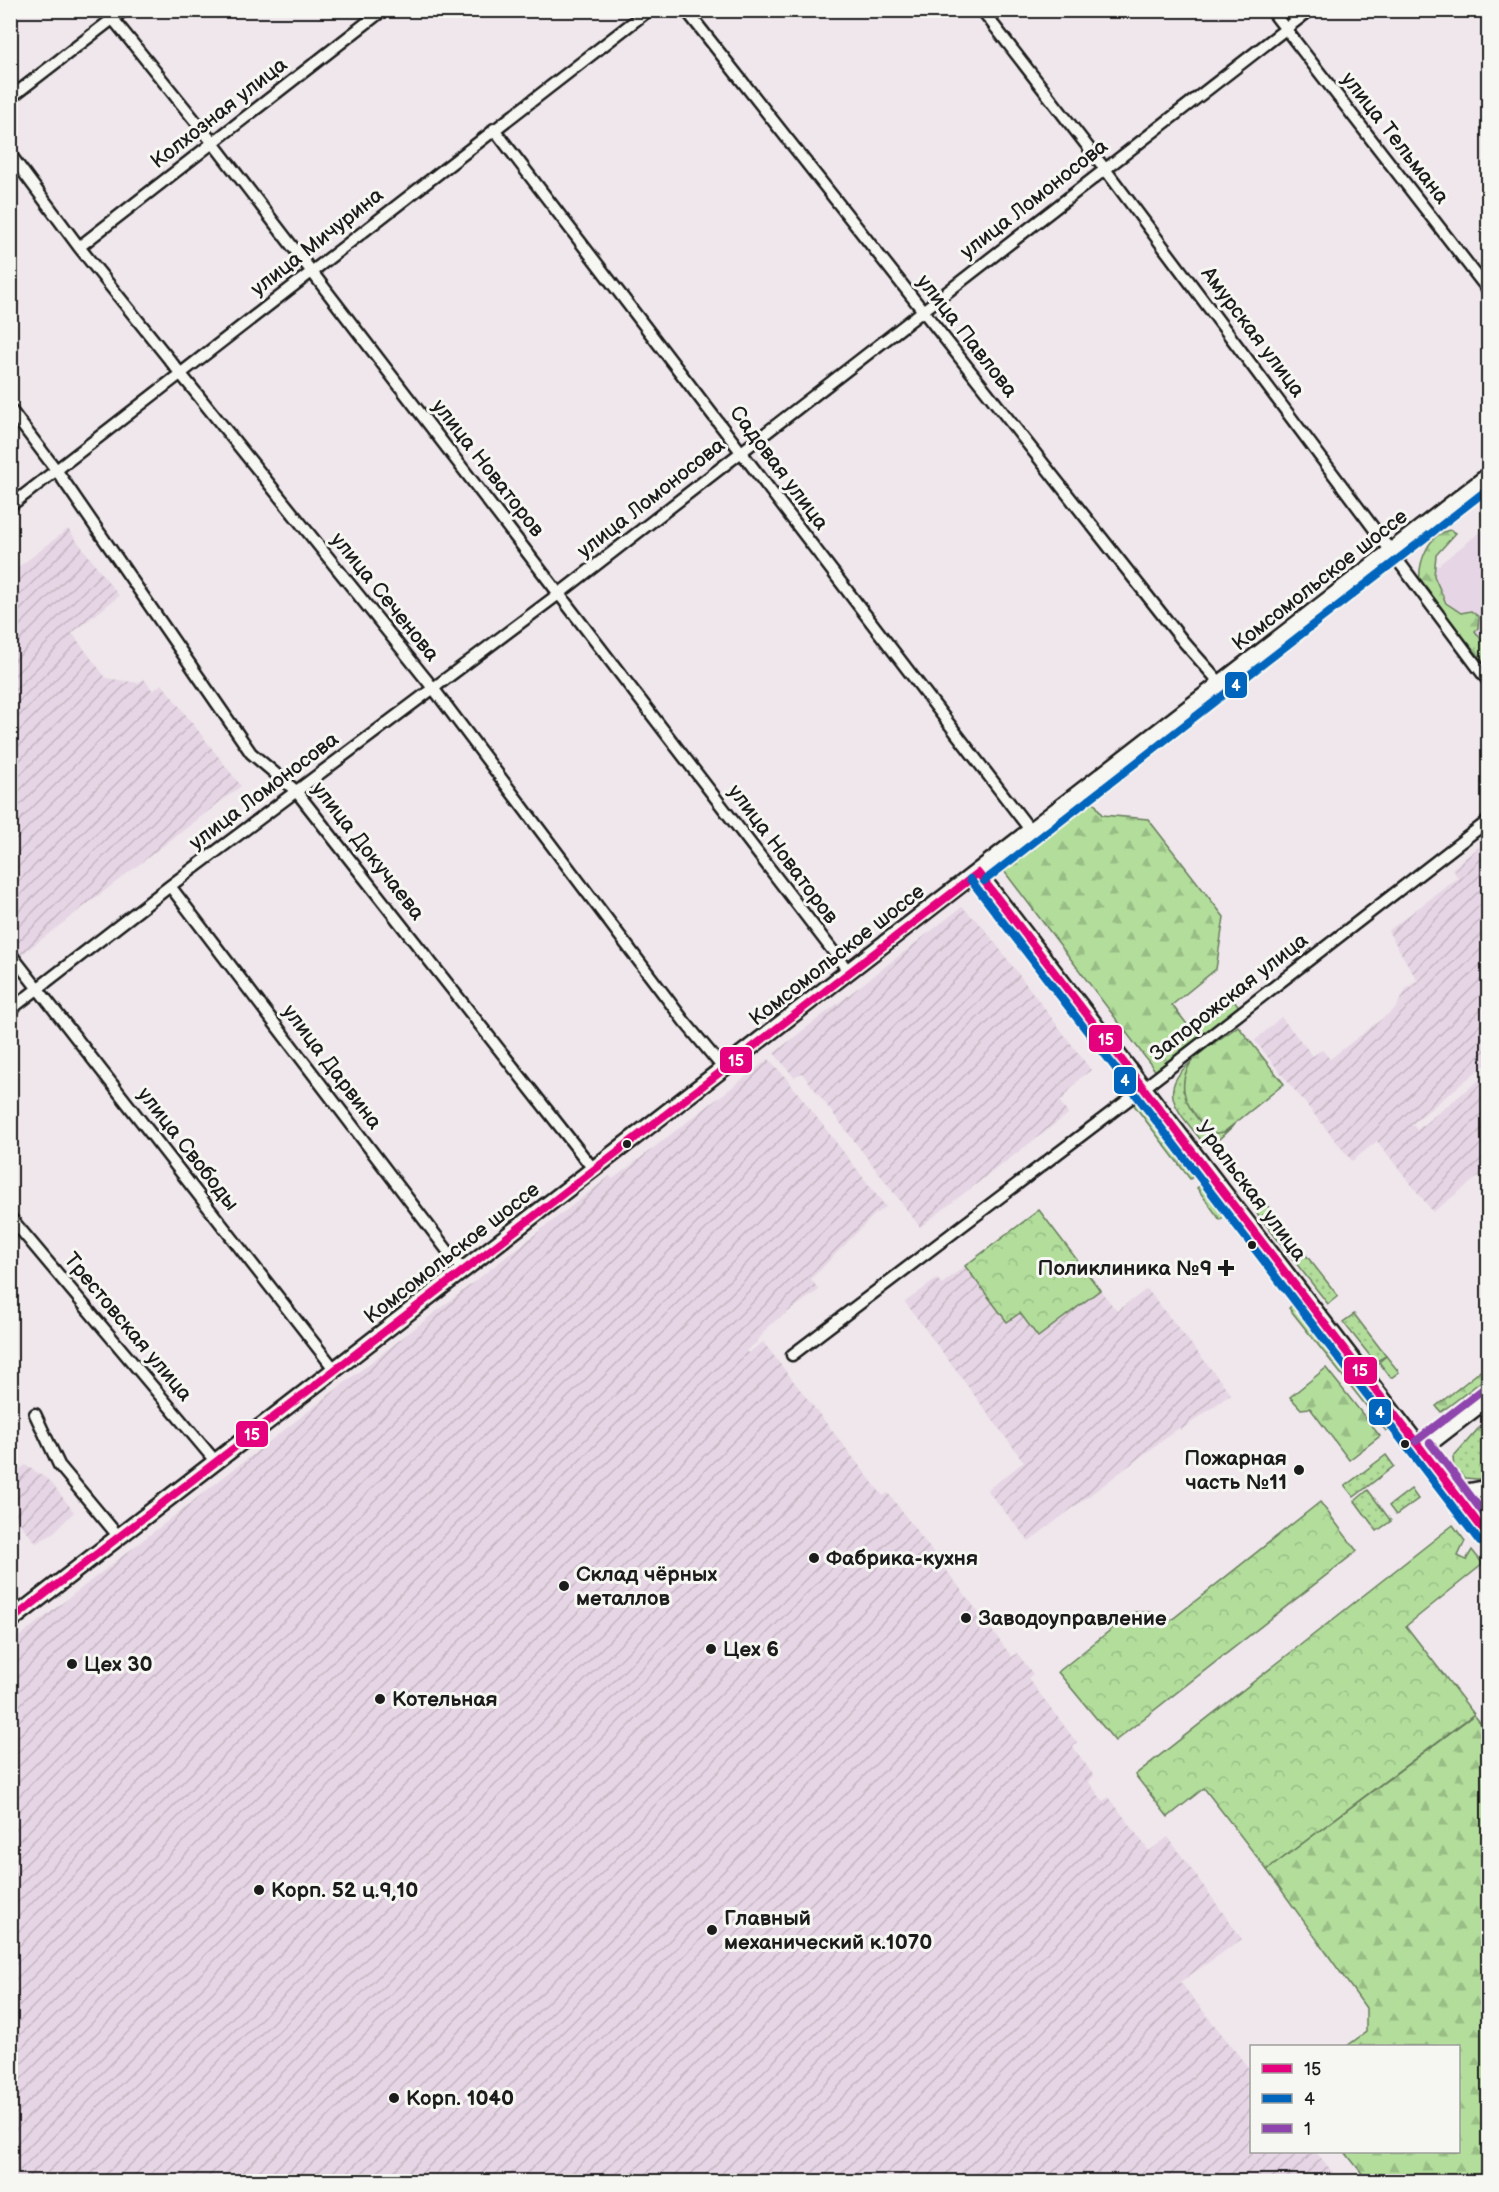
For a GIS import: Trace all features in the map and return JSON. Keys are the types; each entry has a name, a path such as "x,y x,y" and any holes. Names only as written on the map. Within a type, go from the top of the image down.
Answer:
{"main road":[{"name":"Комсомольское шоссе","path":"10,1621 1488,476"},
{"name":"Уральская улица","path":"978,873 1145,1087 1456,1494 1487,1531"},
{"path":"1422,1449 1488,1398"},
{"path":"1456,1494 1488,1488"}],"street":[{"path":"10,98 124,10"},
{"name":"Колхозная улица","path":"79,247 383,10"},
{"name":"улица Мичурина","path":"10,506 649,10"},
{"name":"улица Павлова","path":"686,10 1183,641 1191,647 1221,684"},
{"name":"Амурская улица","path":"982,10 1105,169 1488,681"},
{"name":"улица Тельмана","path":"1271,10 1488,290"},
{"name":"улица Ломоносова","path":"10,1010 170,886 560,593 1310,10"},
{"name":"улица Новаторов","path":"113,19 213,143 849,972"},
{"name":"Садовая улица","path":"494,129 1031,831"},
{"name":"улица Сеченова","path":"10,154 79,247 433,688 684,1021 724,1069"},
{"name":"улица Докучаева","path":"10,409 57,471 251,753 296,791 594,1170"},
{"name":"Запорожская улица","path":"792,1355 1145,1087 1488,821"},
{"name":"улица Дарвина","path":"170,886 463,1271"},
{"name":"улица Свободы","path":"10,953 335,1370"},
{"name":"Трестовская улица","path":"10,1217 216,1462"},
{"path":"35,1414 59,1465 119,1537"}],"shaded area":[{"path":"1488,526 1488,656 1427,574"},
{"path":"68,529 119,596 72,633 106,678 138,683 144,679 153,691 162,684 241,786 17,958 11,950 11,573"},
{"path":"1488,840 1488,1062 1412,1124 1417,1130 1488,1073 1488,1169 1433,1212 1377,1141 1352,1161 1255,1041 1281,1017 1313,1056 1322,1050 1330,1059 1396,1008 1407,988 1417,980 1388,931 1458,878 1452,869"},
{"path":"962,907 983,927 1091,1070 1079,1079 1060,1102 1068,1114 920,1227 802,1073 794,1077 774,1053"},
{"path":"769,1059 886,1207 874,1215 811,1279 819,1290 768,1326 757,1342 746,1351 748,1353 763,1342 883,1496 888,1493 1012,1657 1017,1653 1033,1674 1028,1678 1077,1743 1073,1747 1094,1776 1088,1781 1103,1801 1109,1797 1149,1851 1168,1837 1242,1939 1180,1982 1250,2070 1250,2153 1317,2153 1340,2181 11,2181 11,1643 610,1176 613,1179"},
{"path":"965,1266 1007,1321 1019,1312 1038,1337 1100,1290 1117,1311 1147,1289 1231,1394 1181,1430 1179,1428 1029,1541 987,1490 1024,1462 905,1302 937,1279 942,1284"},
{"path":"25,1465 49,1480 74,1512 51,1535 36,1543 11,1512 11,1477"}],"green space":[{"path":"1451,530 1456,533 1436,555 1434,576 1446,603 1461,613 1471,611 1479,617 1478,628 1475,631 1482,641 1488,636 1488,668 1420,582 1421,566 1426,550 1436,537"},
{"path":"1089,794 1102,815 1148,819 1224,917 1216,969 1172,1005 1190,1028 1231,996 1240,1008 1157,1073 1004,871 1004,858"},
{"path":"1238,1026 1284,1084 1224,1132 1211,1134 1187,1102 1184,1093 1185,1074 1198,1055"},
{"path":"1190,1063 1183,1091 1224,1132 1234,1125 1217,1141 1201,1140 1174,1102 1174,1083"},
{"path":"1136,1103 1148,1104 1202,1170 1190,1179 1134,1105"},
{"path":"1209,1179 1218,1189 1212,1194 1227,1214 1220,1220 1197,1188"},
{"path":"1266,1204 1338,1296 1328,1304 1256,1212"},
{"path":"1039,1210 1100,1290 1038,1337 1020,1313 1007,1322 965,1266"},
{"path":"1300,1299 1396,1423 1386,1431 1289,1308"},
{"path":"1354,1314 1386,1356 1375,1362 1343,1322"},
{"path":"1386,1356 1399,1372 1391,1378 1379,1362"},
{"path":"1488,1365 1488,1385 1483,1380 1441,1412 1436,1406"},
{"path":"1326,1368 1380,1436 1349,1460 1310,1408 1301,1409 1290,1397"},
{"path":"1487,1419 1488,1480 1465,1478 1454,1468 1453,1457"},
{"path":"1386,1455 1394,1466 1354,1497 1345,1486"},
{"path":"1411,1489 1418,1499 1396,1515 1389,1506"},
{"path":"1368,1490 1391,1521 1377,1531 1355,1501"},
{"path":"1320,1502 1357,1551 1115,1741 1058,1672 1133,1612 1151,1612 1165,1625"},
{"path":"1453,1525 1465,1541 1458,1556 1466,1560 1472,1550 1483,1564 1406,1626 1474,1714 1267,1870 1204,1788 1168,1817 1135,1775"},
{"path":"1474,1715 1488,1732 1488,2181 1368,2181 1346,2153 1460,2153 1460,2045 1348,2045 1366,2032 1366,2008 1267,1870"}],"transit line":[{"name":"4","path":"984,881 1488,489"},
{"name":"15","path":"978,873 1488,1536"},
{"name":"15","path":"10,1621 978,873"},
{"name":"4","path":"970,879 1480,1542"},
{"name":"1","path":"1416,1441 1482,1390"},
{"name":"1","path":"1430,1443 1488,1519"}],"place":[{"name":"Поликлиника №9","path":"1226,1268"},
{"name":"Пожарная часть №11","path":"1299,1470"},
{"name":"Фабрика-кухня","path":"814,1558"},
{"name":"Склад чёрных металлов","path":"564,1586"},
{"name":"Заводоуправление","path":"966,1618"},
{"name":"Цех 6","path":"711,1649"},
{"name":"Цех 30","path":"72,1664"},
{"name":"Котельная","path":"380,1699"},
{"name":"Корп. 52 ц.9,10","path":"259,1890"},
{"name":"Главный механический к.1070","path":"712,1930"},
{"name":"Корп. 1040","path":"394,2098"}]}
